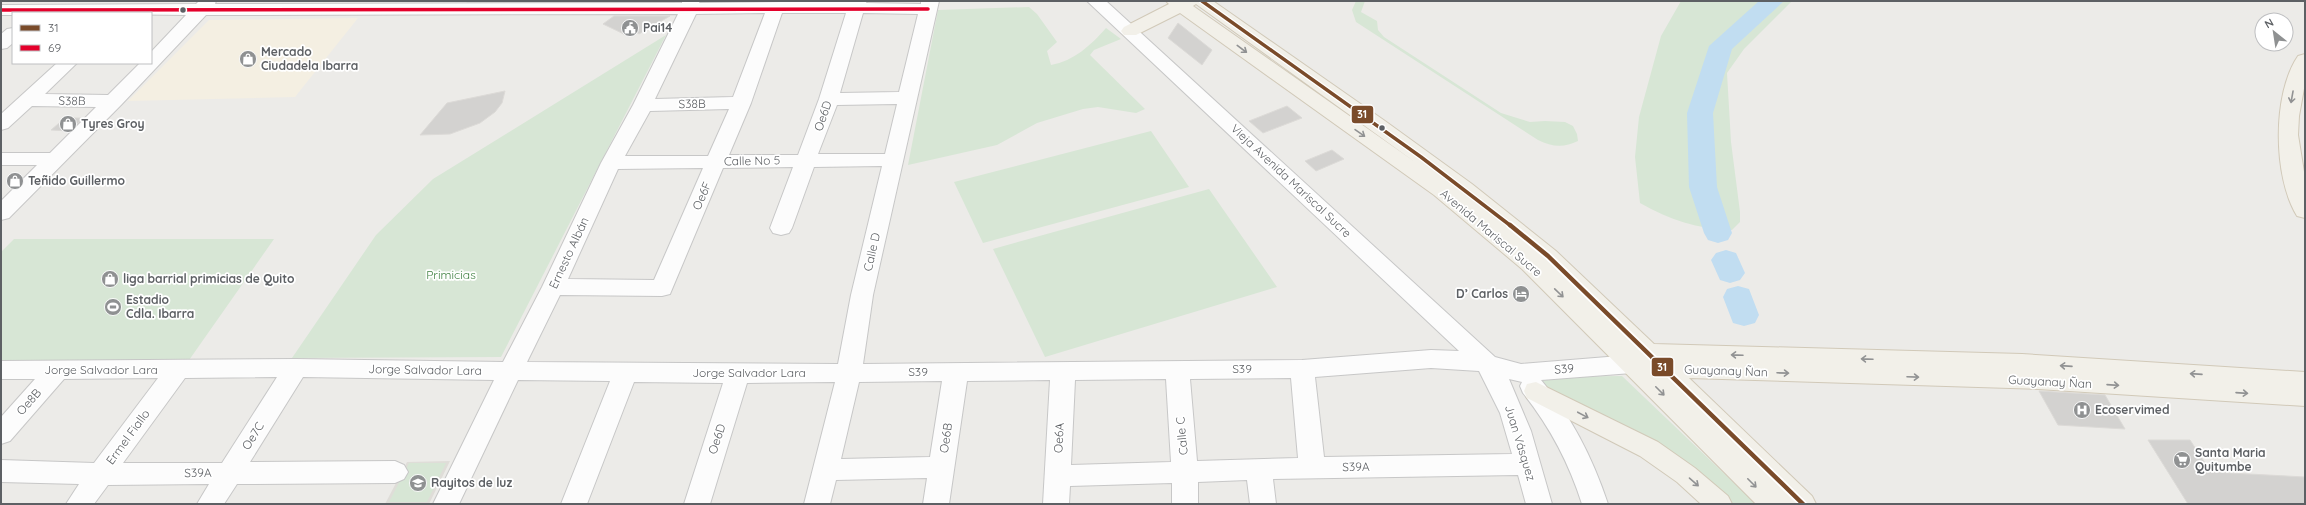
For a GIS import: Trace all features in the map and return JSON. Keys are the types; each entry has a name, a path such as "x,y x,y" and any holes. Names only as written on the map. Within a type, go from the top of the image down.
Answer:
{"main road":[{"name":"Avenida Mariscal Sucre","path":"1202,1 1289,73 1440,190 1647,362 1790,502"},
{"path":"1130,31 1182,2"},
{"name":"Avenida Mariscal Sucre","path":"1182,2 1289,73"},
{"path":"2305,60 2293,91 2288,123 2292,176 2305,211"},
{"name":"Guayanay Ñan","path":"1647,362 2022,363 2305,381"},
{"name":"Guayanay Ñan","path":"1647,362 2038,380 2305,397"},
{"path":"1528,382 1648,449 1686,475 1719,504"}],"street":[{"name":"Vieja Avenida Mariscal Sucre","path":"1096,1 1486,362"},
{"name":"Ernesto Albán","path":"446,504 510,371 553,287 611,163 643,105 695,4"},
{"name":"Oe6D","path":"781,228 808,160 829,99 857,4"},
{"path":"1,10 206,5 929,5"},
{"path":"152,62 206,5"},
{"name":"Oe6F","path":"553,287 662,288 741,103 777,5"},
{"name":"Calle D","path":"817,504 849,373 862,295 929,5"},
{"path":"1,44 12,34"},
{"path":"1,124 26,103 67,64"},
{"path":"1,213 150,64"},
{"path":"829,99 907,98"},
{"name":"S38B","path":"1,107 26,103 114,101"},
{"name":"S38B","path":"643,105 741,103"},
{"path":"1,159 55,159"},
{"name":"Calle No 5","path":"611,163 892,160"},
{"name":"S39","path":"849,373 1302,369 1431,359 1466,359 1486,362 1528,382 1647,362"},
{"name":"Juan Vásquez","path":"1486,362 1497,378 1513,414 1539,504"},
{"name":"Jorge Salvador Lara","path":"1,370 296,368 626,373 849,373"},
{"name":"Oe7C","path":"210,504 296,368"},
{"name":"Oe8B","path":"1,434 58,369"},
{"name":"Calle C","path":"1177,369 1185,472 1185,504"},
{"path":"1302,369 1312,468"},
{"name":"Ermel Fiallo","path":"79,504 177,370"},
{"name":"Oe6A","path":"1056,504 1063,371"},
{"name":"Oe6B","path":"936,504 956,372"},
{"path":"574,504 626,373"},
{"name":"Oe6D","path":"697,504 738,374"},
{"path":"1528,382 1561,425 1588,479 1595,504"},
{"name":"S39A","path":"1058,476 1259,469 1527,464"},
{"path":"825,470 942,466"},
{"path":"1259,469 1263,504"},
{"name":"S39A","path":"1,471 101,474 395,472"}],"shaded area":[{"path":"467,1 677,1 674,3 466,4"},
{"name":"Mercado Ciudadela Ibarra","path":"358,18 295,97 128,101 209,20"},
{"name":"Rayitos de luz","path":"450,461 429,504 385,504 407,462"}],"green space":[{"path":"1356,1 1365,1 1361,12 1377,21 1378,30 1384,37 1501,113 1530,122 1565,122 1573,126 1577,134 1578,141 1568,145 1558,146 1538,140 1356,22 1352,10"},
{"path":"1681,1 1792,1 1744,49 1727,73 1731,142 1740,212 1740,222 1732,230 1695,226 1673,219 1640,203 1635,157 1639,117 1661,36"},
{"path":"1029,7 1037,14 1057,42 1047,51 1051,65 1075,56 1106,28 1121,39 1094,50 1090,55 1145,109 1136,113 1098,107 1083,109 1037,123 997,145 908,165 938,10"},
{"name":"Primicias","path":"666,35 501,357 292,358 376,235 433,179"},
{"path":"1151,131 1189,187 983,243 954,182"},
{"path":"1209,189 1277,287 1045,357 993,249"},
{"name":"Estadio Cdla. Ibarra","path":"14,239 274,239 187,363 1,364 1,252"},
{"path":"1622,376 1756,504 1727,504 1599,418 1531,377"},
{"name":"Rayitos de luz","path":"409,463 446,463 427,502 389,502"}],"building":[{"name":"Pai14","path":"614,16 670,16 639,34 636,32 628,36 603,24"},
{"path":"1178,23 1212,50 1202,65 1168,38"},
{"path":"505,91 502,103 495,112 480,123 450,134 420,135 447,103"},
{"path":"1287,106 1302,118 1263,133 1249,121"},
{"name":"Tyres Groy","path":"65,118 83,118 70,131 51,130"},
{"path":"1332,150 1344,159 1316,171 1305,161"},
{"name":"Ecoservimed","path":"2039,391 2105,395 2125,429 2058,425"},
{"name":"Santa Maria Quitumbe","path":"2148,440 2190,440 2211,472 2305,477 2305,504 2188,504"}],"waterway":[{"path":"1718,233 1703,187 1700,113 1721,46 1773,1"},
{"path":"1726,260 1730,273"},
{"path":"1738,297 1744,315"}],"transit line":[{"name":"31","path":"1202,1 1378,125 1507,222 1548,256 1803,504"},
{"name":"69","path":"1,10 928,9"}],"place":[{"name":"Pai14","path":"630,28"},
{"name":"Mercado Ciudadela Ibarra","path":"248,59"},
{"name":"Tyres Groy","path":"68,124"},
{"name":"Teñido Guillermo","path":"15,181"},
{"name":"liga barrial primicias de Quito","path":"110,279"},
{"name":"D’ Carlos","path":"1521,294"},
{"name":"Estadio Cdla. Ibarra","path":"113,307"},
{"name":"Ecoservimed","path":"2082,410"},
{"name":"Santa Maria Quitumbe","path":"2182,460"},
{"name":"Rayitos de luz","path":"418,483"}]}
